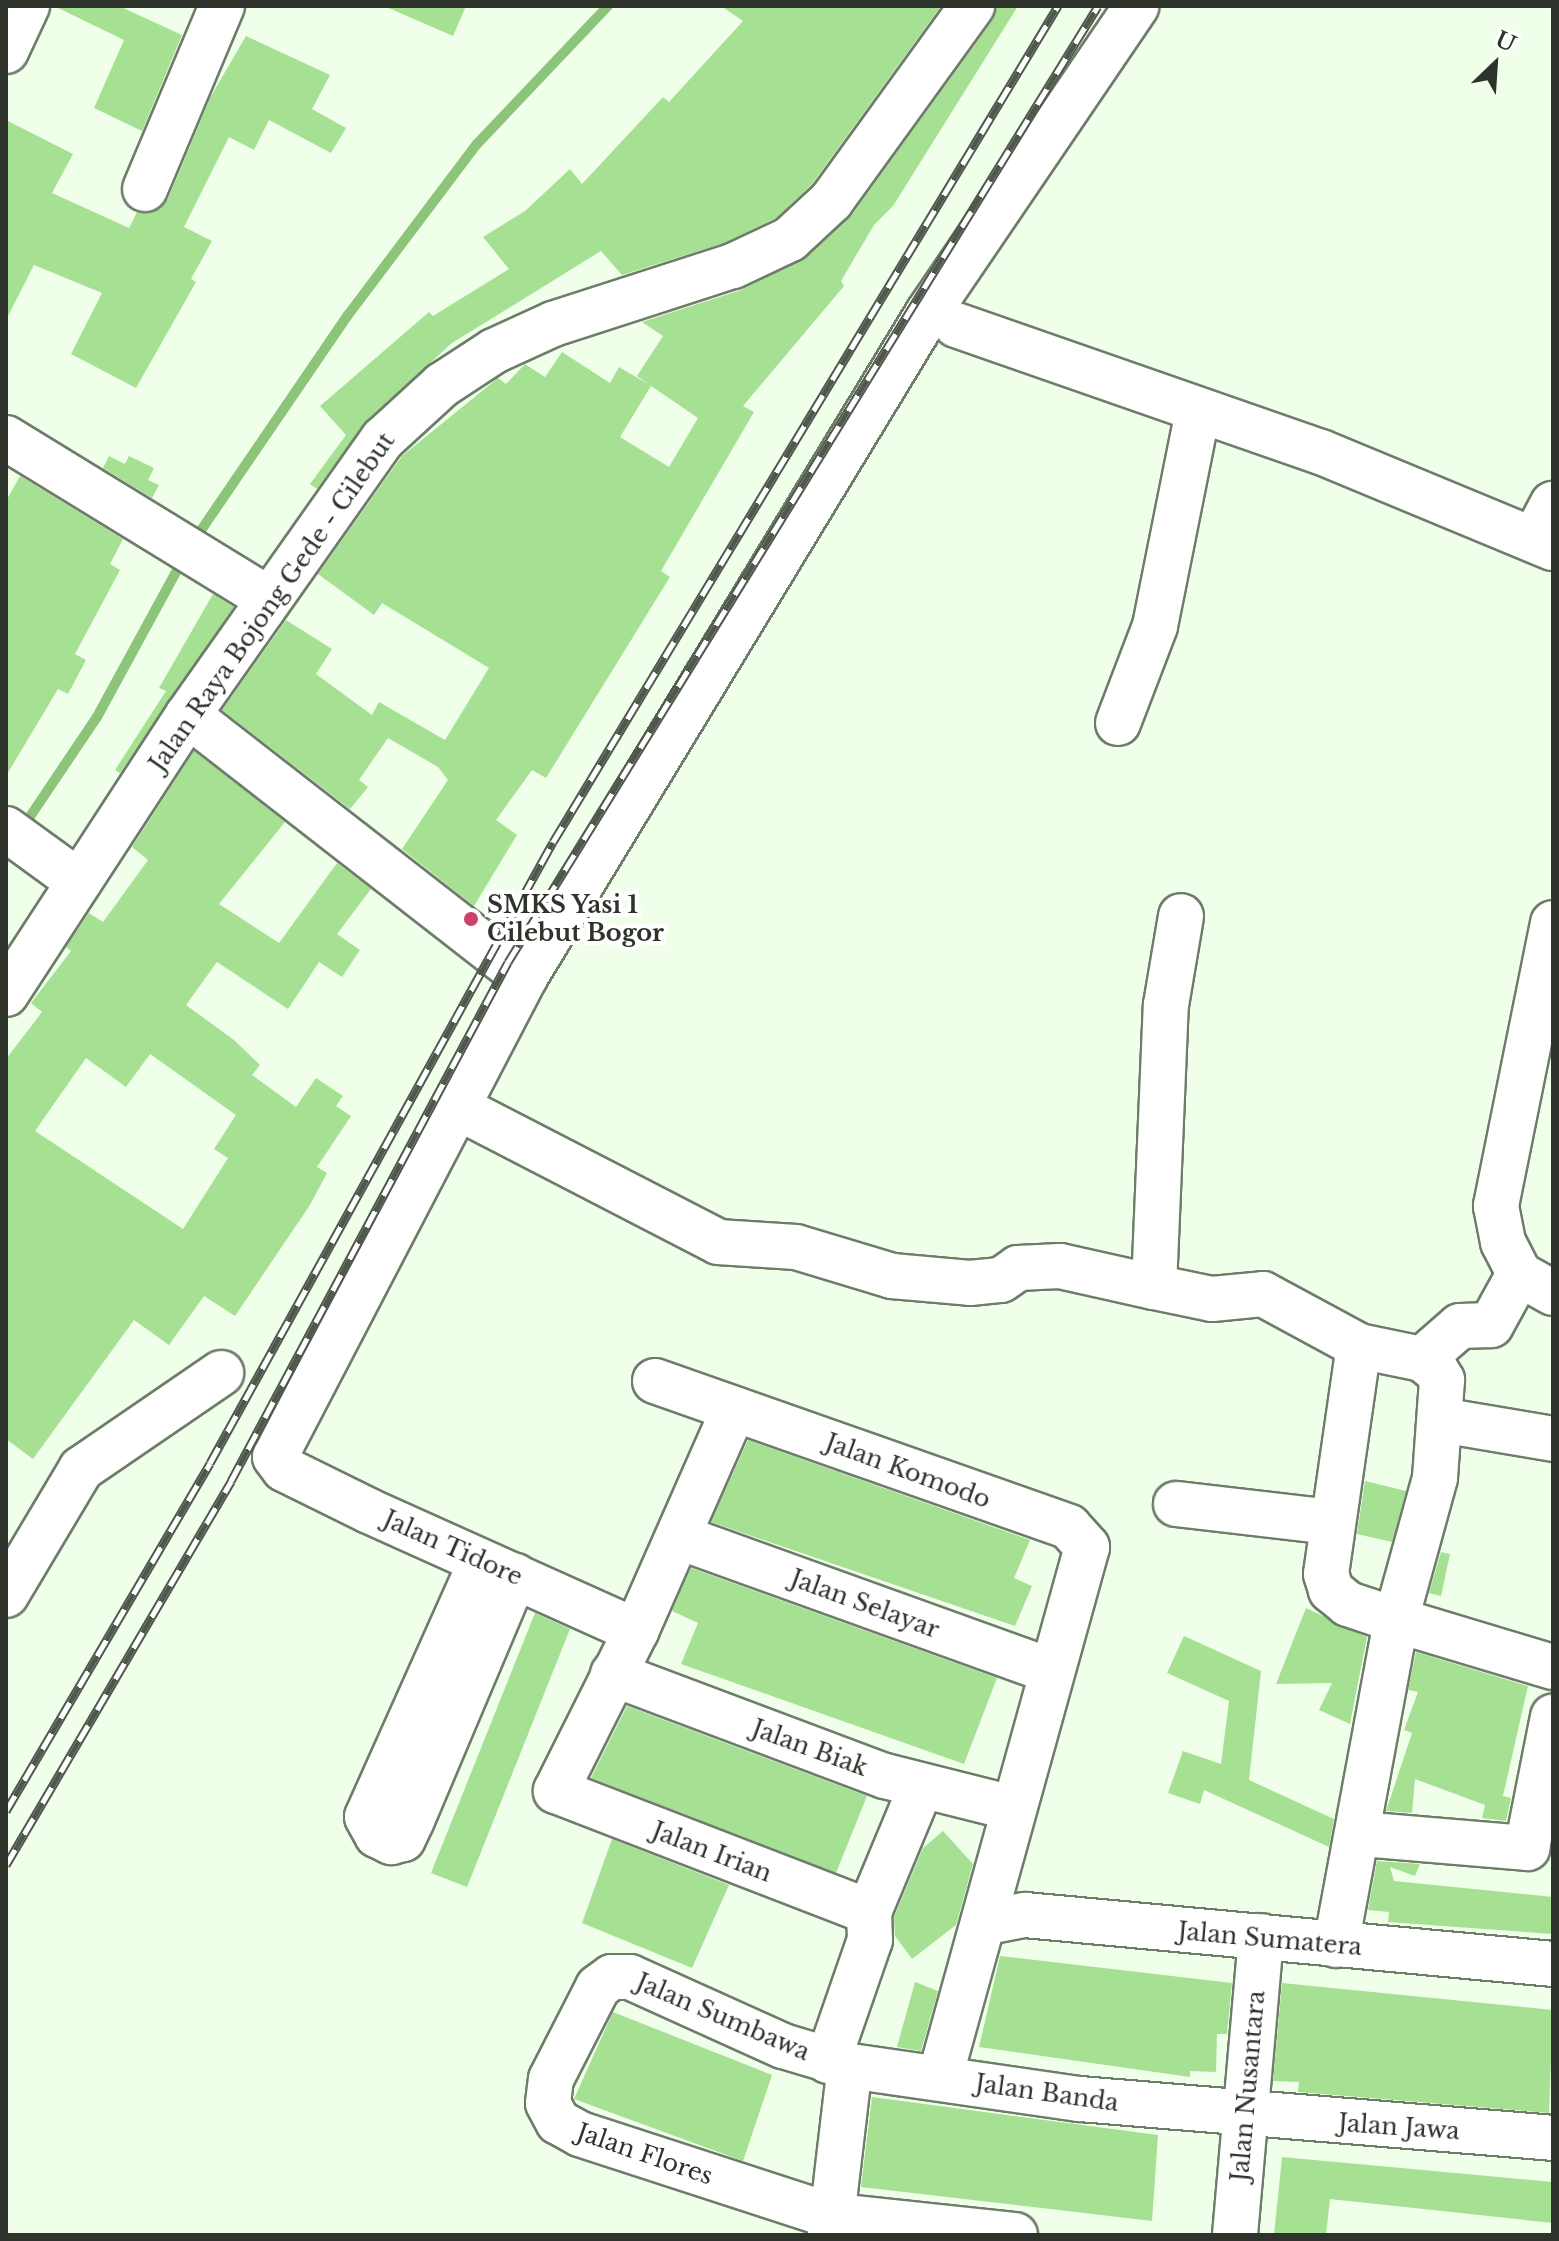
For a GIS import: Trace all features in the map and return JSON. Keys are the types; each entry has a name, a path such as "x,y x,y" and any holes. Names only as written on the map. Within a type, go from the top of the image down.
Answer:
{"street":[{"path":"6,51 27,6"},
{"path":"145,189 222,6"},
{"name":"Jalan Raya Bojong Gede - Cilebut","path":"6,994 71,876 383,439 442,385 553,324 733,266 790,239 846,181 972,6"},
{"path":"1137,6 928,313 525,977 457,1107 718,1242 796,1247 892,1276 970,1283 1001,1280 1018,1268 1060,1266 1212,1299 1263,1294 1359,1346 1422,1359 1442,1380 1435,1478 1396,1620 1375,1713 1360,1834 1336,1945"},
{"path":"956,325 1547,531"},
{"path":"1118,723 1155,626 1198,411"},
{"path":"6,438 261,594 262,610"},
{"path":"188,715 525,977"},
{"path":"6,829 71,876"},
{"path":"1154,1287 1166,1005 1181,916"},
{"path":"1422,1359 1460,1326 1491,1325 1536,1283 1503,1242 1496,1206 1537,1109 1535,995 1553,923"},
{"name":"Jalan Tidore","path":"457,1107 275,1457 284,1469 636,1631"},
{"path":"1359,1346 1326,1574 1331,1590 1348,1604 1553,1667"},
{"path":"6,1595 81,1469 221,1373"},
{"name":"Jalan Komodo","path":"655,1381 1082,1534 1087,1547 1051,1671"},
{"path":"613,1674 679,1537 734,1409"},
{"path":"1441,1420 1553,1439"},
{"path":"1176,1504 1332,1522"},
{"name":"Jalan Selayar","path":"679,1537 1051,1671"},
{"path":"498,1569 412,1820 403,1839 391,1842 377,1835 367,1817 498,1569"},
{"path":"940,2077 988,1922 1012,1808 1051,1671"},
{"name":"Jalan Biak","path":"613,1674 921,1787 1012,1808"},
{"name":"Jalan Irian","path":"613,1674 556,1791 869,1912"},
{"path":"1360,1834 1527,1848 1553,1717"},
{"path":"830,2225 839,2063 870,1940 869,1912 921,1787"},
{"name":"Jalan Sumatera","path":"988,1922 1025,1915 1553,1964"},
{"name":"Jalan Nusantara","path":"1235,2235 1261,1936"},
{"name":"Jalan Sumbawa","path":"598,1987 612,1977 630,1977 839,2063"},
{"name":"Jalan Flores","path":"598,1987 551,2079 548,2103 558,2122 830,2225 1015,2235"},
{"name":"Jalan Banda","path":"839,2063 1244,2115"},
{"name":"Jalan Jawa","path":"1244,2115 1553,2138"}],"building":[{"path":"54,6 119,6 182,35 142,131 94,108 124,40"},
{"path":"384,6 466,6 453,36"},
{"path":"721,6 941,6 812,184 776,218 724,243 622,275 601,251 452,343 366,421 317,489 310,484 346,435 320,406 429,312 433,316 509,269 483,237 525,211 570,169 582,184 663,97 669,102 743,21"},
{"path":"997,6 1018,6 893,206 874,225 841,281 844,286 743,406 754,412 661,571 670,577 546,778 532,770 496,820 517,835 474,906 402,849 448,780 438,767 388,738 359,780 368,787 350,809 222,710 286,620 332,649 316,674 372,715 379,702 445,740 489,668 382,603 374,615 318,574 402,456 498,378 506,384 525,364 545,377 562,352 610,383 619,367 648,384 637,376 663,336 642,322 741,290 807,257 851,216 992,21","holes":["651,386 698,418 669,467 620,437"]},
{"path":"246,36 330,75 312,109 346,128 331,153 269,120 254,150 229,137 184,227 212,241 191,279 196,282 136,388 71,354 102,293 34,265 6,320 6,120 73,154 52,193 129,228 137,212 159,209 168,199 211,96"},
{"path":"109,456 125,464 129,456 154,468 148,480 159,485 152,498 103,468"},
{"path":"20,476 123,539 110,564 120,570 75,654 86,660 68,694 58,689 6,776 6,501"},
{"path":"213,594 234,607 120,773 115,770 166,691 159,688"},
{"path":"194,751 285,822 219,904 279,943 337,863 371,889 337,934 360,950 342,977 319,962 288,1009 217,962 186,1005 234,1040 260,1065 252,1075 296,1107 316,1078 343,1096 336,1106 351,1116 317,1167 327,1173 310,1205 235,1316 204,1296 169,1345 134,1320 33,1459 6,1439 6,1059 42,1012 31,1003 71,951 66,947 89,913 103,922 148,860 132,847","holes":["150,1054 236,1115 214,1149 228,1158 183,1229 35,1131 86,1058 126,1087"]},
{"path":"748,1440 1030,1540 1014,1578 1032,1586 1015,1626 711,1522"},
{"path":"1365,1481 1406,1491 1392,1542 1357,1534"},
{"path":"1441,1552 1450,1554 1441,1596 1429,1593"},
{"path":"691,1568 997,1678 964,1764 681,1664 698,1623 672,1611"},
{"path":"1306,1608 1367,1637 1350,1724 1319,1710 1332,1683 1276,1684"},
{"path":"535,1613 570,1629 467,1887 431,1873"},
{"path":"1184,1636 1261,1671 1249,1780 1334,1819 1329,1847 1204,1790 1200,1804 1168,1793 1183,1751 1221,1764 1229,1701 1167,1673"},
{"path":"1416,1652 1528,1686 1503,1796 1511,1798 1506,1821 1482,1818 1485,1805 1415,1779 1412,1813 1386,1811 1412,1733 1404,1730 1418,1692 1408,1690"},
{"path":"627,1706 867,1796 836,1873 591,1778"},
{"path":"943,1831 973,1864 956,1925 912,1959 895,1936 894,1917 923,1848"},
{"path":"612,1839 729,1885 692,1968 582,1923"},
{"path":"1377,1861 1420,1864 1415,1876 1390,1867 1394,1881 1553,1897 1553,1934 1388,1922 1389,1912 1368,1910"},
{"path":"1000,1956 1232,1983 1227,2034 1217,2034 1216,2072 1190,2071 1190,2077 979,2047"},
{"path":"915,1982 938,1991 921,2051 897,2047"},
{"path":"1282,1983 1553,2010 1549,2113 1298,2092 1299,2082 1273,2081"},
{"path":"613,2012 772,2075 743,2161 574,2099"},
{"path":"872,2097 1158,2135 1152,2221 861,2187"},
{"path":"1282,2157 1553,2182 1553,2223 1330,2199 1326,2235 1274,2235"}],"waterway":[{"path":"193,542 348,315 477,144 608,6"},
{"path":"21,830 97,717 183,559"}],"railway":[{"path":"6,1811 210,1463 553,842 1058,6"},
{"path":"6,1865 231,1481 508,962 1098,6"}],"place":[{"name":"SMKS Yasi 1 Cilebut Bogor","path":"471,919"}]}
